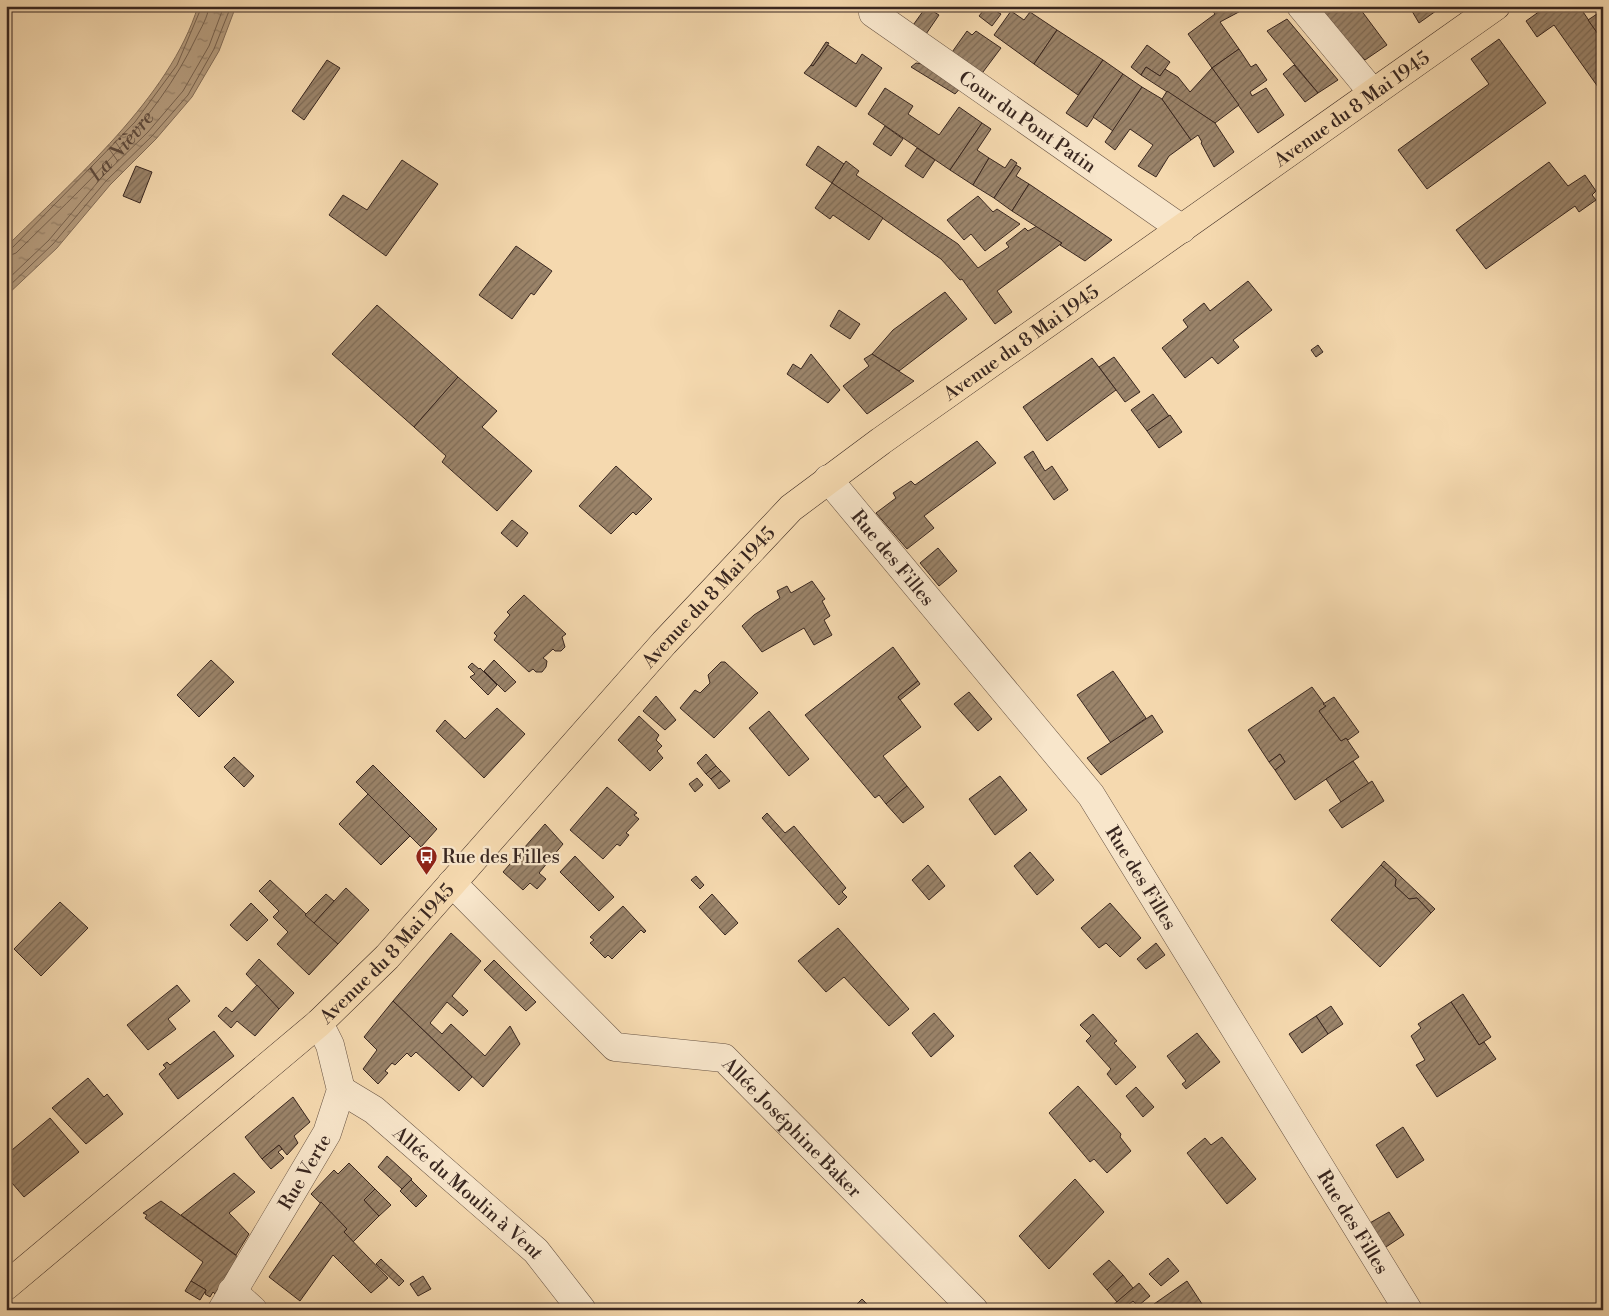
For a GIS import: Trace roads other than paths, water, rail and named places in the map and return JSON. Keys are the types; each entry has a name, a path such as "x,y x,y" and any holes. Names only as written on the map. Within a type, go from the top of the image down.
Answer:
{"main road":[{"name":"Avenue du 8 Mai 1945","path":"6,1286 318,1023 386,957 664,644 791,508 828,479 1496,6"}],"street":[{"path":"1301,6 1373,93"},
{"name":"Cour du Pont Patin","path":"873,13 1182,229"},
{"name":"Rue des Filles","path":"828,479 1091,794 1408,1310"},
{"name":"Allée Joséphine Baker","path":"452,882 615,1047 724,1058 974,1310"},
{"path":"318,1023 330,1045 341,1090"},
{"name":"Rue Verte","path":"227,1300 327,1133 341,1090"},
{"name":"Allée du Moulin à Vent","path":"341,1090 374,1110 536,1251 582,1310"},
{"path":"227,1300 253,1310"}],"water":[{"name":"La Nièvre","path":"198,6 236,6 219,51 192,97 156,139 110,185 57,248 6,296 6,247 89,166 143,105 166,73 184,40"}],"place":[{"name":"Rue des Filles","path":"426,875"}]}
